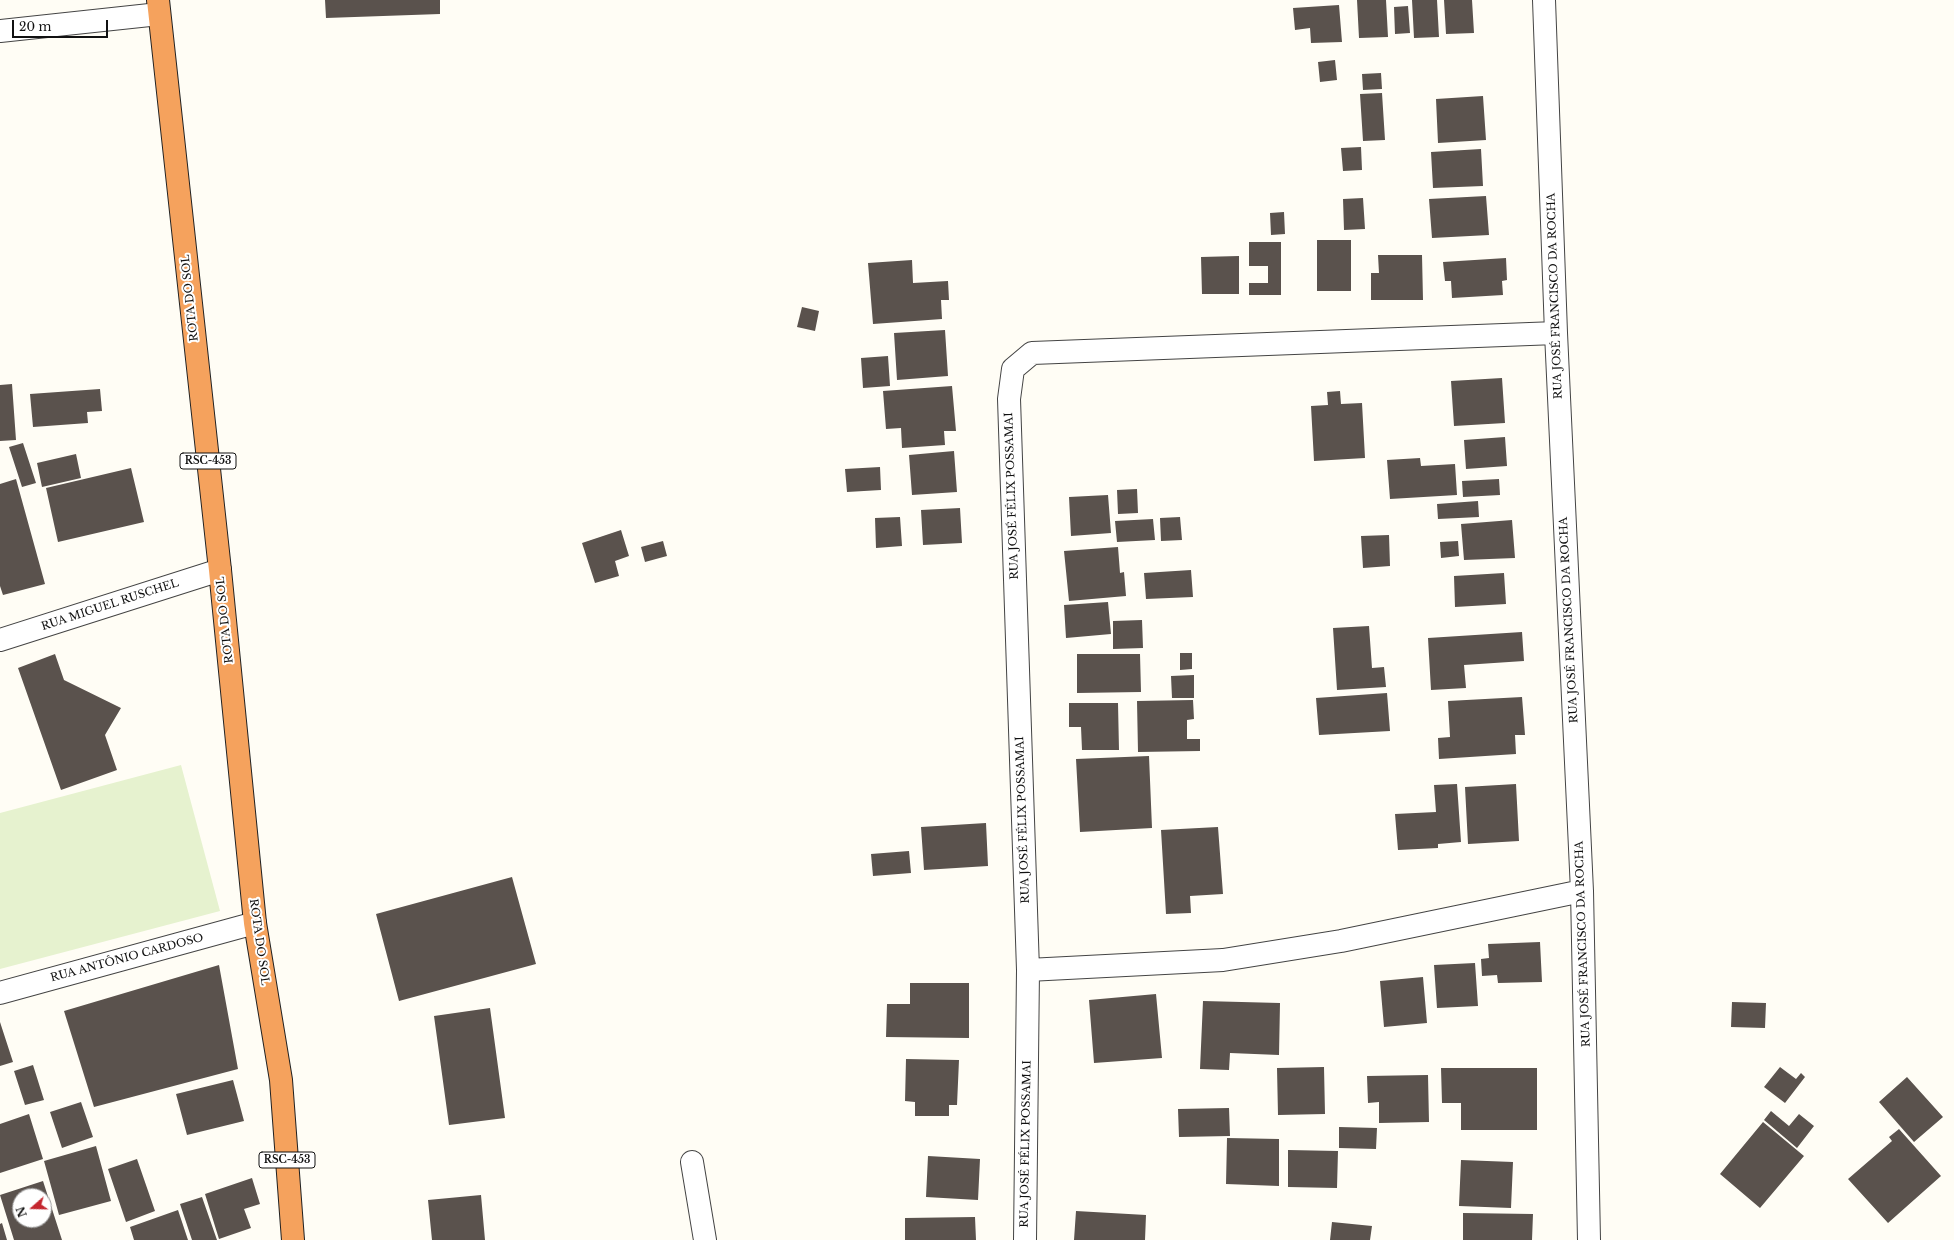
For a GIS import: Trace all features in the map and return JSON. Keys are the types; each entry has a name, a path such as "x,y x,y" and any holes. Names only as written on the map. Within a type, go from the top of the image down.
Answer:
{"highway":[{"name":"ROTA DO SOL","path":"158,7 220,570 255,923 281,1080 293,1240"}],"street":[{"name":"RUA JOSÉ FRANCISCO DA ROCHA","path":"1544,0 1556,333 1582,891 1589,1240"},
{"path":"0,31 158,7"},
{"name":"RUA JOSÉ FÉLIX POSSAMAI","path":"1025,1240 1028,970 1009,399 1013,369 1032,353 1556,333"},
{"name":"RUA MIGUEL RUSCHEL","path":"0,640 220,570"},
{"path":"1028,970 1223,960 1341,941 1582,891"},
{"name":"RUA ANTÔNIO CARDOSO","path":"0,993 255,923"},
{"path":"692,1162 705,1240"}],"green space":[{"path":"181,765 220,911 0,969 0,813"}],"building":[{"path":"325,0 440,0 440,14 326,18"},
{"path":"1357,0 1386,0 1388,37 1359,38"},
{"path":"1412,0 1437,0 1439,37 1414,38"},
{"path":"1444,0 1472,0 1474,33 1446,34"},
{"path":"1339,5 1342,42 1311,43 1310,28 1295,30 1293,8"},
{"path":"1408,6 1410,33 1395,34 1394,7"},
{"path":"1335,60 1337,80 1320,82 1318,62"},
{"path":"1381,73 1382,89 1363,90 1362,74"},
{"path":"1382,93 1385,140 1363,141 1360,94"},
{"path":"1483,96 1486,140 1438,143 1436,99"},
{"path":"1361,147 1362,170 1343,171 1341,148"},
{"path":"1481,149 1483,186 1433,188 1431,152"},
{"path":"1486,196 1489,235 1432,238 1429,199"},
{"path":"1363,198 1365,229 1344,230 1343,199"},
{"path":"1284,212 1285,234 1271,235 1270,213"},
{"path":"1317,240 1351,240 1351,291 1317,291"},
{"path":"1249,242 1281,242 1281,295 1249,295 1249,283 1268,283 1268,266 1249,266"},
{"path":"1378,255 1422,255 1423,300 1371,300 1371,273 1379,273"},
{"path":"1239,256 1239,294 1202,294 1201,257"},
{"path":"1506,258 1507,280 1502,281 1503,295 1452,298 1451,281 1445,281 1443,262"},
{"path":"912,260 913,283 948,281 949,300 941,300 942,319 873,324 868,263"},
{"path":"802,307 819,311 815,331 797,327"},
{"path":"945,330 948,376 897,380 894,333"},
{"path":"888,356 890,386 863,388 861,358"},
{"path":"1502,378 1505,423 1454,426 1451,381"},
{"path":"12,384 16,440 0,441 0,385"},
{"path":"952,386 956,431 944,431 945,445 902,448 901,428 886,429 883,391"},
{"path":"100,389 102,411 87,412 88,423 33,427 30,394"},
{"path":"1340,391 1341,404 1362,403 1365,458 1314,461 1311,406 1328,405 1327,392"},
{"path":"1505,437 1507,466 1466,469 1464,440"},
{"path":"23,443 36,483 22,487 9,447"},
{"path":"954,451 957,492 912,495 909,455"},
{"path":"76,454 81,478 42,487 37,463"},
{"path":"1420,458 1421,466 1455,464 1457,495 1390,499 1387,460"},
{"path":"880,467 881,490 847,492 845,469"},
{"path":"131,468 144,522 58,542 46,488"},
{"path":"16,479 45,584 3,595 0,586 0,484"},
{"path":"1499,479 1500,495 1463,497 1462,481"},
{"path":"1137,489 1138,513 1118,514 1117,490"},
{"path":"1108,495 1111,533 1071,536 1069,497"},
{"path":"1478,501 1479,517 1438,519 1437,504"},
{"path":"960,508 962,543 923,545 921,510"},
{"path":"900,517 902,546 876,548 875,518"},
{"path":"1180,517 1182,540 1161,541 1160,518"},
{"path":"1153,519 1155,540 1117,542 1115,521"},
{"path":"1512,520 1515,558 1464,560 1461,524"},
{"path":"621,530 629,556 615,561 619,576 595,583 582,543"},
{"path":"1389,535 1390,566 1363,568 1361,536"},
{"path":"663,541 667,556 645,562 641,547"},
{"path":"1458,541 1459,556 1441,558 1440,542"},
{"path":"1118,547 1120,573 1124,572 1126,596 1069,601 1064,551"},
{"path":"1191,570 1193,597 1146,599 1144,573"},
{"path":"1504,573 1506,604 1455,607 1454,576"},
{"path":"1108,602 1111,634 1066,638 1064,605"},
{"path":"1142,620 1143,648 1113,649 1113,621"},
{"path":"1369,626 1372,668 1384,667 1386,687 1337,690 1333,628"},
{"path":"1522,632 1524,661 1464,665 1466,688 1431,690 1428,638"},
{"path":"1180,653 1192,653 1192,669 1180,670"},
{"path":"55,654 64,680 121,708 105,735 117,770 61,790 18,668"},
{"path":"1077,654 1140,654 1141,692 1077,693"},
{"path":"1194,675 1194,698 1172,698 1171,676"},
{"path":"1387,693 1390,731 1319,735 1316,698"},
{"path":"1522,697 1525,735 1515,735 1516,754 1439,759 1438,738 1450,737 1448,701"},
{"path":"1193,700 1194,719 1187,720 1187,739 1200,739 1200,751 1138,752 1137,701"},
{"path":"1069,703 1118,703 1119,750 1082,750 1081,727 1069,727"},
{"path":"1149,756 1152,828 1080,832 1076,759"},
{"path":"1457,784 1461,842 1438,844 1438,848 1398,850 1395,814 1436,812 1434,785"},
{"path":"1516,784 1519,841 1468,844 1465,787"},
{"path":"986,823 988,866 924,870 921,827"},
{"path":"1218,827 1223,894 1190,896 1191,913 1166,914 1161,830"},
{"path":"909,851 911,873 873,876 871,854"},
{"path":"512,877 536,964 399,1001 376,914"},
{"path":"1540,942 1542,982 1498,983 1497,975 1482,976 1481,959 1489,958 1488,944"},
{"path":"1475,963 1478,1006 1437,1008 1434,965"},
{"path":"219,965 238,1069 94,1107 64,1011"},
{"path":"1423,977 1427,1023 1384,1027 1380,981"},
{"path":"910,983 969,983 969,1038 886,1037 887,1004 910,1004"},
{"path":"1156,994 1162,1058 1094,1063 1089,1000"},
{"path":"1203,1001 1280,1003 1279,1055 1230,1053 1229,1070 1200,1069"},
{"path":"1732,1002 1766,1003 1765,1028 1731,1027"},
{"path":"490,1008 505,1118 449,1125 434,1016"},
{"path":"0,1022 13,1062 0,1066"},
{"path":"906,1059 959,1060 957,1105 949,1105 949,1116 915,1116 915,1102 905,1101"},
{"path":"33,1065 44,1100 25,1105 14,1071"},
{"path":"1324,1067 1325,1114 1278,1115 1277,1068"},
{"path":"1780,1067 1796,1079 1801,1073 1805,1077 1785,1103 1764,1087"},
{"path":"1441,1068 1537,1068 1537,1130 1461,1130 1461,1103 1442,1103"},
{"path":"1428,1075 1429,1122 1379,1123 1379,1102 1368,1103 1367,1076"},
{"path":"1907,1077 1943,1117 1914,1142 1879,1102"},
{"path":"233,1080 244,1121 187,1135 176,1094"},
{"path":"81,1102 93,1137 62,1148 50,1112"},
{"path":"1229,1108 1230,1136 1179,1137 1178,1109"},
{"path":"1771,1111 1789,1126 1799,1114 1814,1126 1797,1148 1764,1120"},
{"path":"29,1114 43,1159 0,1173 0,1124"},
{"path":"1763,1122 1804,1156 1760,1208 1720,1174"},
{"path":"1339,1127 1377,1128 1376,1149 1339,1148"},
{"path":"1899,1129 1941,1176 1888,1223 1848,1179 1892,1141 1889,1137"},
{"path":"1227,1138 1279,1139 1279,1186 1226,1184"},
{"path":"96,1146 111,1201 59,1215 44,1161"},
{"path":"1288,1150 1338,1151 1337,1188 1288,1187"},
{"path":"928,1156 980,1159 978,1200 926,1197"},
{"path":"137,1159 155,1211 126,1222 108,1169"},
{"path":"1461,1160 1513,1162 1511,1208 1459,1206"},
{"path":"252,1178 260,1204 244,1209 251,1228 219,1239 205,1194"},
{"path":"43,1181 45,1188 22,1188"},
{"path":"12,1191 12,1228 52,1228 52,1209 62,1240 14,1240 0,1195"},
{"path":"481,1195 485,1240 432,1240 428,1200"},
{"path":"202,1197 217,1240 192,1240 180,1204"},
{"path":"178,1210 188,1240 134,1240 130,1227"},
{"path":"1076,1211 1146,1215 1145,1240 1074,1240"},
{"path":"1463,1213 1533,1214 1532,1240 1463,1240"},
{"path":"975,1217 976,1240 905,1240 905,1218"},
{"path":"1332,1222 1372,1226 1370,1240 1330,1240"},
{"path":"2,1223 7,1240 0,1240 0,1224"}]}
